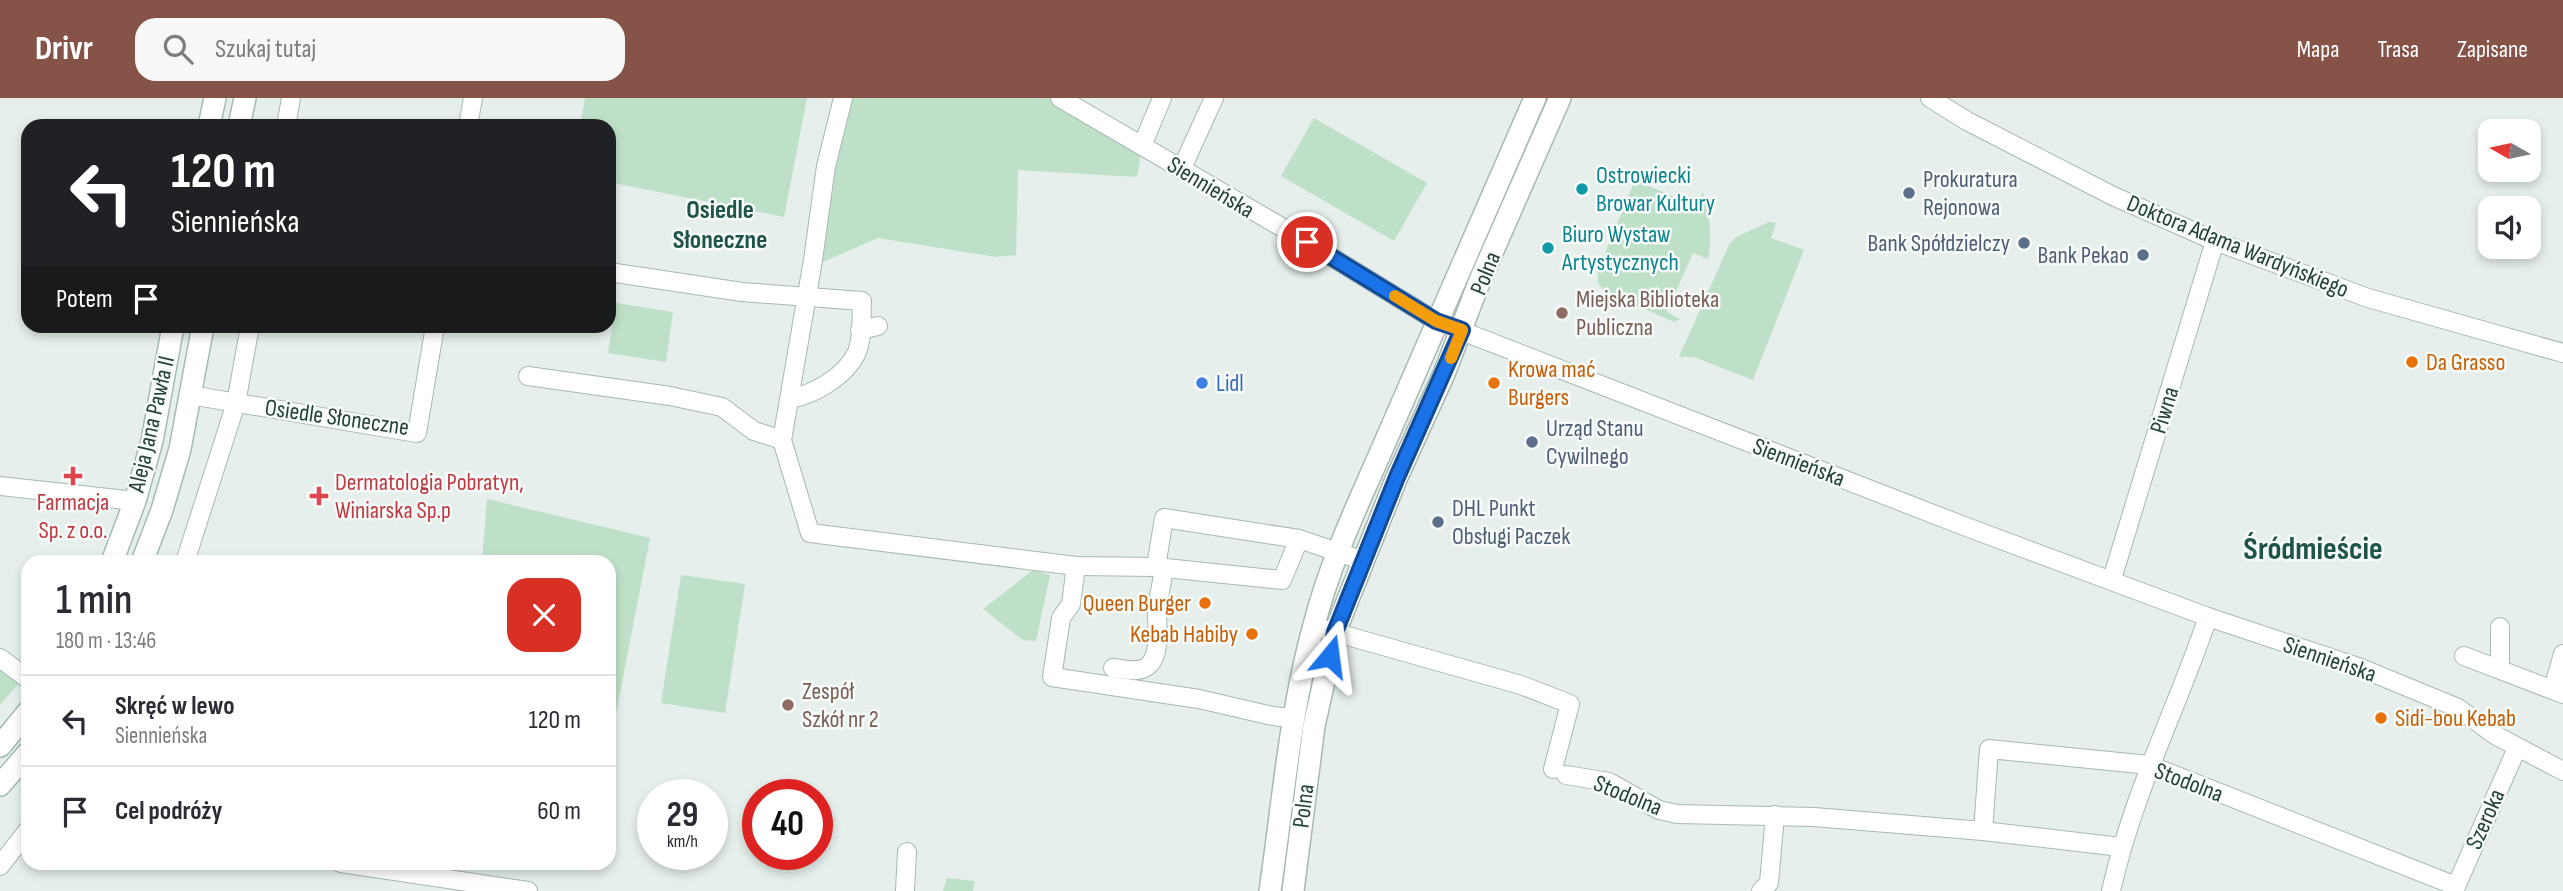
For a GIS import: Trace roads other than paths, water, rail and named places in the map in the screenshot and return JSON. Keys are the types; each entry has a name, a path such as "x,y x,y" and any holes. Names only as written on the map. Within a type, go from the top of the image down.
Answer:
{"street":[{"path":"210,119 215,98"},
{"path":"240,119 245,98"},
{"path":"287,119 291,98"},
{"path":"469,119 473,98"},
{"path":"843,98 825,166 807,298 782,440 810,533 1076,566 1160,568 1282,580 1299,539"},
{"name":"Siennieńska","path":"1060,98 1307,242 1436,321 1964,526 2208,617 2361,668 2458,708 2495,735 2563,771"},
{"path":"1142,146 1162,98"},
{"path":"1181,170 1214,98"},
{"name":"Polna","path":"1293,891 1294,719 1313,626 1338,552 1535,98"},
{"name":"Polna","path":"1270,891 1295,784 1314,726 1335,632 1397,477 1462,330 1480,280 1560,98"},
{"name":"Doktora Adama Wardyńskiego","path":"1930,98 1968,121 2113,196 2215,241 2368,298 2554,351"},
{"name":"Piwna","path":"2112,579 2215,241"},
{"path":"616,273 742,292 862,301 869,328 847,367 810,395 790,399"},
{"name":"Aleja Jana Pawła II","path":"115,555 135,501 152,441 172,333"},
{"name":"Aleja Jana Pawła II","path":"145,555 162,510 180,449 202,333"},
{"name":"Osiedle Słoneczne","path":"187,555 236,403 249,333"},
{"name":"Osiedle Słoneczne","path":"190,395 417,433 434,333"},
{"path":"528,376 670,396 722,407 754,431 782,440"},
{"path":"160,392 190,395"},
{"path":"0,485 135,501"},
{"path":"1113,668 1135,670 1148,667 1154,659 1159,624 1157,613 1164,518 1299,539 1364,561"},
{"path":"1076,566 1071,604 1061,618 1052,677 1199,699 1294,719"},
{"path":"2110,891 2120,847 2149,765 2208,617"},
{"path":"1313,626 1335,632"},
{"path":"2500,627 2500,669"},
{"name":"Stodolna","path":"1335,632 1521,685 1570,704 1560,772 1609,782 1659,810 1677,814 1775,815 1983,831 2120,847"},
{"path":"2463,656 2558,692 2563,653"},
{"path":"0,659 21,674"},
{"path":"0,746 21,720"},
{"name":"Szeroka","path":"2455,888 2518,748"},
{"name":"Stodolna","path":"1983,831 1989,749 2149,765 2455,888"},
{"path":"0,785 21,761"},
{"path":"1761,891 1769,883 1775,815"},
{"path":"0,866 21,839"},
{"path":"905,891 908,852"},
{"path":"388,870 528,891"}],"place":[{"name":"Ostrowiecki Browar Kultury","path":"1582,189"},
{"name":"Prokuratura Rejonowa","path":"1909,193"},
{"name":"Bank Spółdzielczy","path":"2024,243"},
{"name":"Biuro Wystaw Artystycznych","path":"1548,248"},
{"name":"Bank Pekao","path":"2143,255"},
{"name":"Miejska Biblioteka Publiczna","path":"1562,313"},
{"name":"Da Grasso","path":"2412,362"},
{"name":"Lidl","path":"1202,383"},
{"name":"Krowa mać Burgers","path":"1494,383"},
{"name":"Urząd Stanu Cywilnego","path":"1532,442"},
{"name":"Farmacja Sp. z o.o.","path":"73,476"},
{"name":"Dermatologia Pobratyn, Winiarska Sp.p","path":"319,496"},
{"name":"DHL Punkt Obsługi Paczek","path":"1438,522"},
{"name":"Queen Burger","path":"1205,603"},
{"name":"Kebab Habiby","path":"1252,634"},
{"name":"Zespół Szkół nr 2","path":"788,705"},
{"name":"Sidi-bou Kebab","path":"2381,718"}],"district":[{"name":"Osiedle Słoneczne","path":"720,224"},
{"name":"Śródmieście","path":"2313,548"}]}
